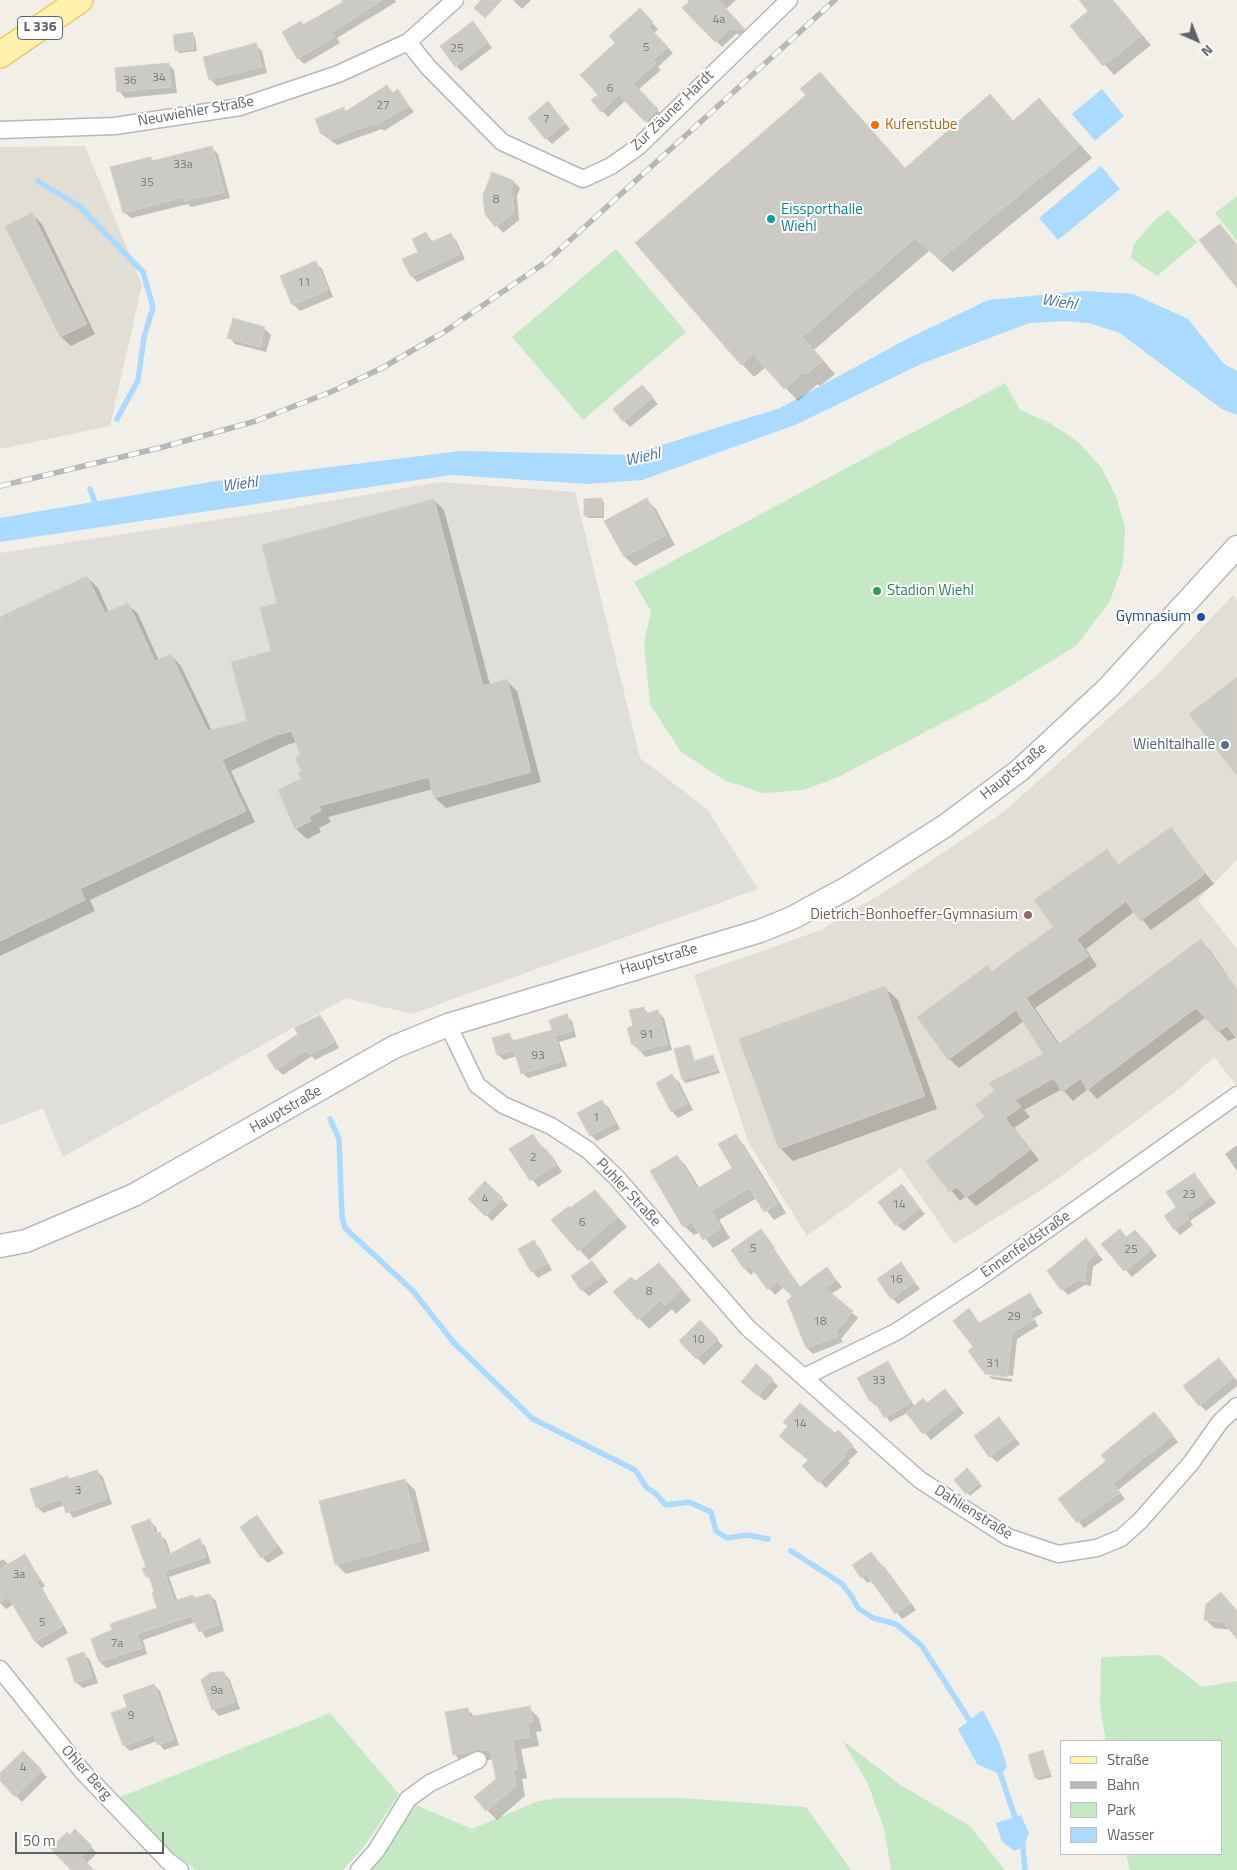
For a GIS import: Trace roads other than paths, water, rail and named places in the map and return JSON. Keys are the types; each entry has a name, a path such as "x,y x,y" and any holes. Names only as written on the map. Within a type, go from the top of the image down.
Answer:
{"main road":[{"name":"L 336","path":"0,55 80,0"}],"street":[{"name":"Neuwiehler Straße","path":"0,130 115,126 240,107 338,74 408,42 455,0"},
{"name":"Zur Zäuner Hardt","path":"408,42 428,68 502,142 583,179 611,166 638,147 790,0"},
{"name":"Hauptstraße","path":"0,1246 26,1241 134,1195 394,1047 448,1025 760,931 792,918 849,887 945,826 1020,770 1108,688 1237,547"},
{"name":"Puhler Straße","path":"448,1025 477,1085 503,1105 551,1126 588,1150 618,1178 748,1328 804,1377"},
{"name":"Ennenfeldstraße","path":"804,1377 896,1332 979,1278 1237,1095"},
{"name":"Dahlienstraße","path":"804,1377 920,1480 1008,1537 1058,1554 1097,1548 1121,1538 1140,1521 1166,1492 1191,1463 1220,1422 1237,1406"},
{"name":"Ohler Berg","path":"2,1679 83,1772 168,1861 180,1870"},
{"path":"359,1870 376,1851 408,1799 430,1783 478,1760"}],"water":[{"path":"1102,89 1124,116 1095,141 1072,114"},
{"path":"1101,166 1120,189 1058,240 1039,218"},
{"name":"Wiehl","path":"1084,291 1133,294 1188,319 1224,364 1237,371 1237,415 1222,409 1118,332 1088,323 1065,321 1029,323 921,364 795,425 642,480 588,484 451,475 0,542 0,518 216,481 461,451 630,455 780,408 905,340 988,300"},
{"path":"983,1710 999,1742 1007,1766 1002,1775 977,1764 958,1729"},
{"path":"1021,1815 1029,1833 1024,1846 1015,1851 1002,1842 996,1823"}],"waterway":[{"path":"38,181 80,207 143,272 153,307 144,337 138,380 117,419"},
{"path":"90,489 97,508"},
{"path":"330,1119 339,1139 342,1217 345,1228 413,1291 454,1343 533,1419 635,1470 647,1488 655,1493 666,1505 689,1502 711,1512 716,1531 727,1538 747,1535 768,1539"},
{"path":"791,1551 841,1583 851,1595 858,1608 873,1618 896,1624 922,1646 973,1726"},
{"path":"999,1770 1017,1823"},
{"path":"1022,1839 1025,1869"}],"railway":[{"path":"0,486 163,447 256,421 333,391 382,368 444,332 546,262 835,0"}],"place":[{"name":"Kufenstube","path":"875,125"},
{"name":"Eissporthalle Wiehl","path":"771,219"},
{"name":"Stadion Wiehl","path":"877,591"},
{"name":"Gymnasium","path":"1201,617"},
{"name":"Wiehltalhalle","path":"1225,745"},
{"name":"Dietrich-Bonhoeffer-Gymnasium","path":"1028,915"}]}
